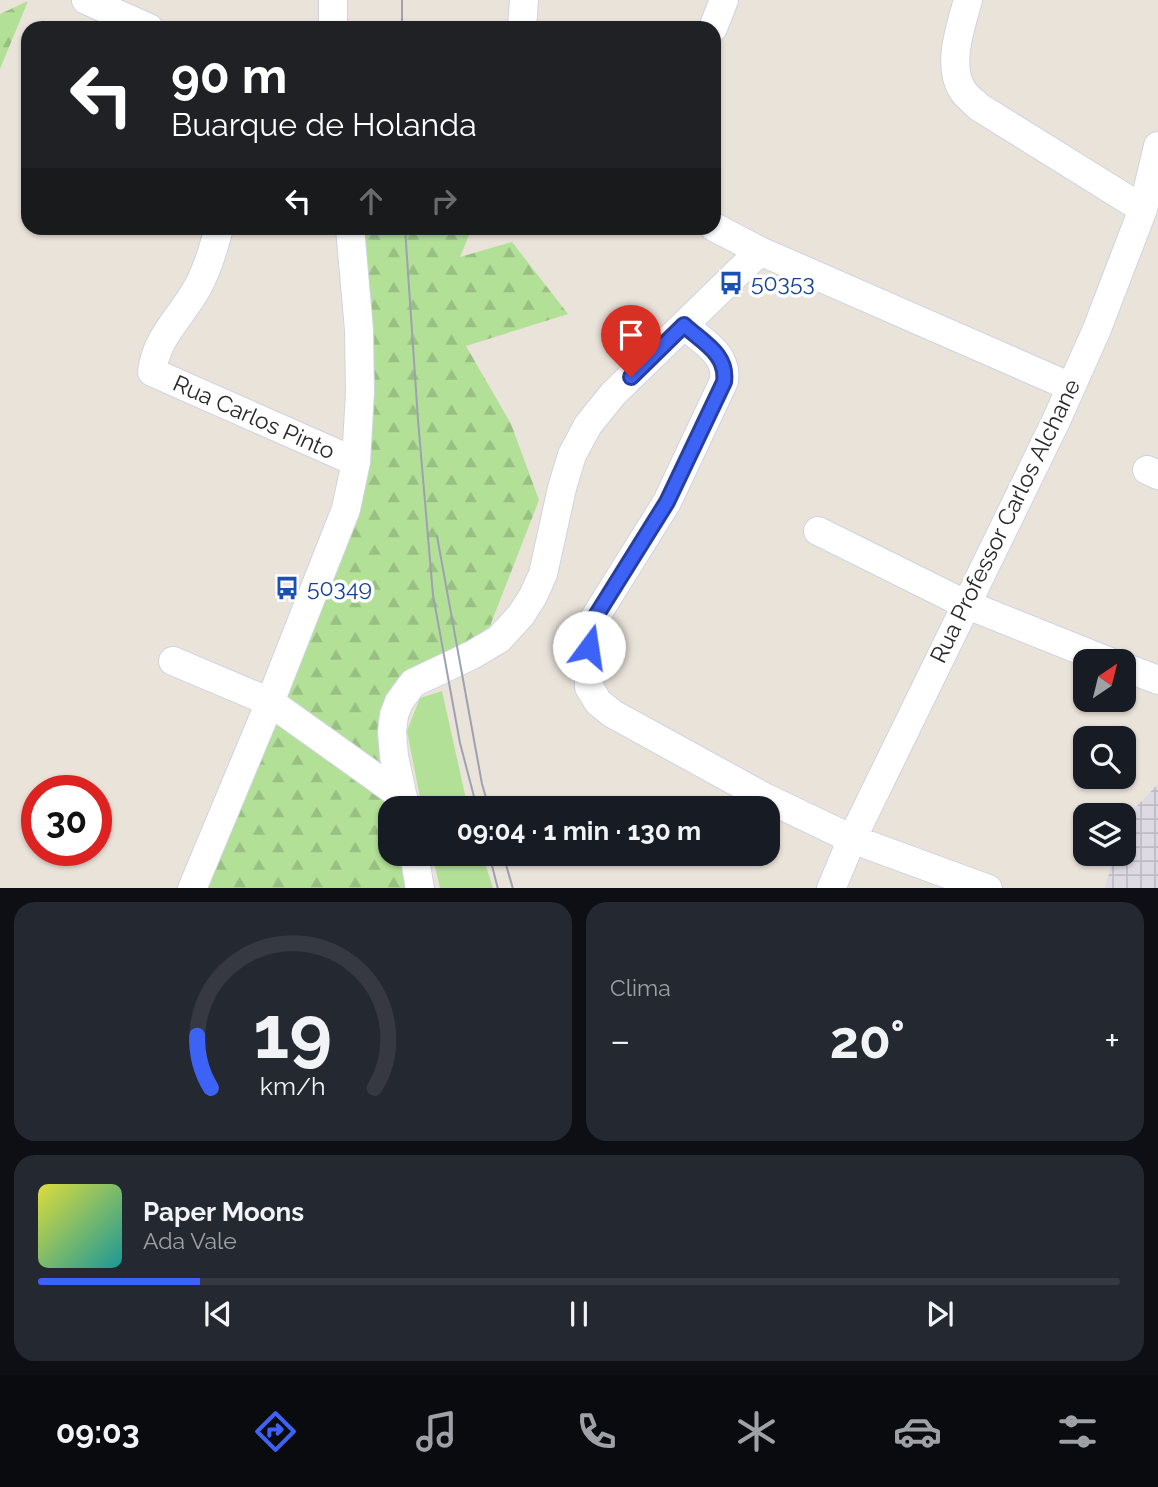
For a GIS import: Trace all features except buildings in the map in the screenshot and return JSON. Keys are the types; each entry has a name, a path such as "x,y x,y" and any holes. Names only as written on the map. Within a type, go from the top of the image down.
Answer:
{"street":[{"path":"86,0 133,21"},
{"path":"522,21 524,0"},
{"path":"716,21 724,0"},
{"path":"968,0 959,33 956,62 957,80 964,93 979,107 1143,209"},
{"name":"Rua Professor Carlos Alchane","path":"831,888 965,604 1056,421 1097,329 1143,209 1158,146"},
{"path":"721,231 760,251 1070,387"},
{"name":"Rua Carlos Pinto","path":"217,235 194,294 160,341 152,372 356,462"},
{"path":"192,888 270,702 346,509 356,462 360,392 359,330 350,235"},
{"path":"403,796 392,732 399,702 413,683 499,639 521,615 543,574 562,488 572,455 588,425 613,394 760,251"},
{"path":"684,325 721,358 726,369 724,382 667,502 589,627 589,687 598,702 613,714 766,798 852,839 988,888"},
{"path":"818,531 965,604 1078,649"},
{"path":"173,661 270,702 395,796"},
{"path":"1136,672 1158,680"},
{"path":"416,866 420,888"}],"shaded area":[{"path":"1158,784 1158,888 1105,888 1111,866 1136,866 1136,807"}],"green space":[{"path":"28,1 0,69 0,14"},
{"path":"351,235 469,235 460,257 512,242 568,314 466,346 511,424 539,500 490,626 413,683 394,756 402,796 378,796 378,866 414,866 418,888 186,888 351,483"},
{"path":"442,691 465,796 420,796 407,731 420,698"},
{"path":"435,866 486,866 493,888 440,888"}],"tram line":[{"path":"402,0 402,21"},
{"path":"405,235 433,595 460,743 474,796"},
{"path":"437,536 486,796"},
{"path":"492,866 498,888"},
{"path":"506,866 513,888"}],"place":[{"name":"50353","path":"731,283"},
{"name":"50349","path":"287,588"}],"route":[{"path":"589,647 589,627 667,502 724,382 726,369 721,358 684,325 631,377"}]}
